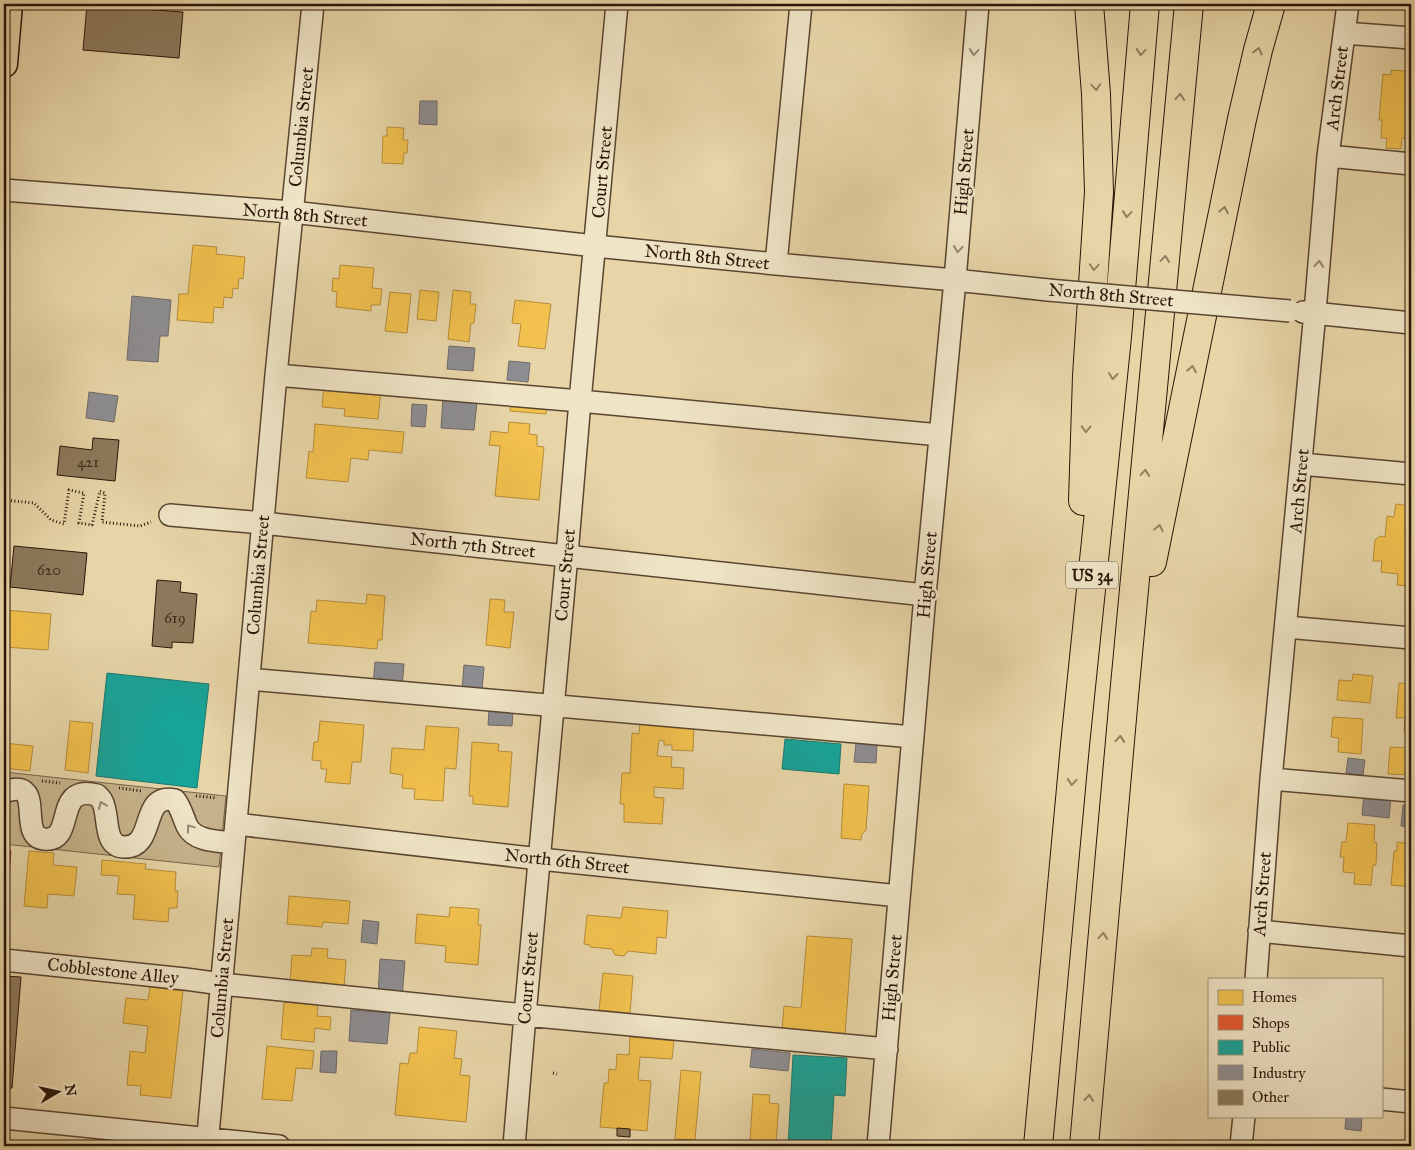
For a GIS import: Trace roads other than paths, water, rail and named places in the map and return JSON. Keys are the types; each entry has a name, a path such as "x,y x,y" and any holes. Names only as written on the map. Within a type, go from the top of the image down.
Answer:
{"highway":[{"path":"1075,745 1088,376 1099,192 1096,94 1089,4"},
{"name":"US 34","path":"1038,1146 1075,745 1117,337 1145,4"},
{"name":"US 34","path":"1084,1146 1188,4"},
{"path":"1124,696 1242,119 1271,4"}],"main road":[{"path":"4,64 9,4"}],"street":[{"name":"Columbia Street","path":"207,1143 276,375 313,4"},
{"name":"Court Street","path":"514,1146 617,4"},
{"path":"776,264 800,4"},
{"name":"High Street","path":"878,1146 925,595 956,280 978,4"},
{"name":"Arch Street","path":"1256,978 1271,779 1328,156 1348,4"},
{"path":"1344,33 1411,38"},
{"path":"1328,156 1411,164"},
{"name":"North 8th Street","path":"4,190 292,212 776,264 1048,290 1315,312 1411,323"},
{"path":"276,375 940,435"},
{"path":"1301,464 1411,474"},
{"name":"North 7th Street","path":"170,514 925,595"},
{"path":"1286,628 1411,638"},
{"path":"249,679 913,738"},
{"path":"1271,779 1411,790"},
{"name":"North 6th Street","path":"4,792 11,789 19,789 25,792 29,799 32,830 38,837 44,840 54,838 60,833 71,801 76,795 83,793 97,795 103,802 108,832 118,846 134,845 140,840 145,833 154,806 160,800 168,799 175,800 181,808 188,828 196,836 208,839 235,833 540,859 899,896"},
{"path":"1259,931 1411,946"},
{"name":"Cobblestone Alley","path":"4,960 525,1015 887,1049"},
{"path":"1382,1099 1411,1102"},
{"path":"4,1118 207,1143 279,1146"},
{"path":"1241,1146 1244,1118"}]}
